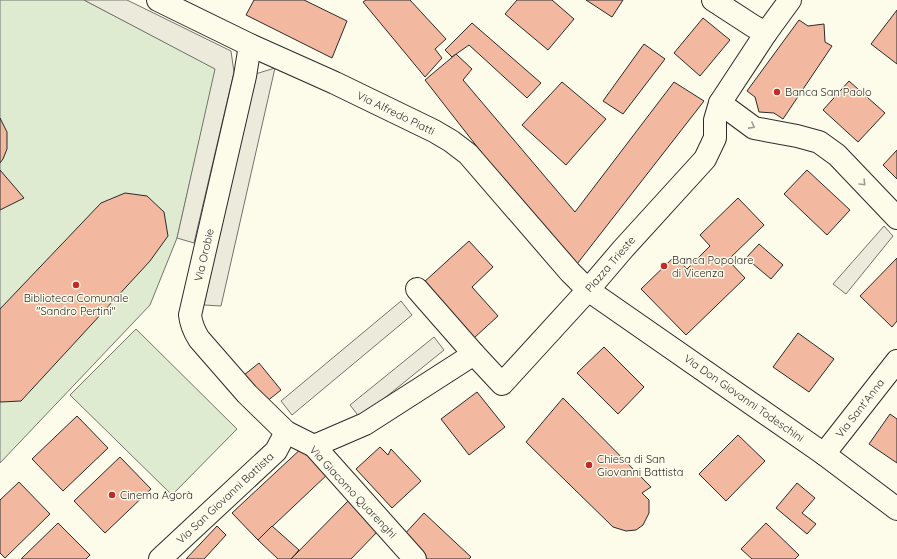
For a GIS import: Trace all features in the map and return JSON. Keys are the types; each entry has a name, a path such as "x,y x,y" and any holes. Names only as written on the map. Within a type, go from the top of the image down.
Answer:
{"street":[{"name":"Via Alfredo Piatti","path":"158,0 250,45 335,83 434,131 451,141 468,154 570,272 588,290"},
{"path":"713,0 766,33"},
{"name":"Piazza Trieste","path":"417,289 502,384 705,159 715,138 715,120 720,103 766,33 790,0"},
{"name":"Via Orobie","path":"250,45 190,316 191,324 199,339 247,394 286,432"},
{"path":"720,103 754,128 797,136 819,142 837,155 897,218"},
{"name":"Via Don Giovanni Todeschini","path":"588,290 824,454 897,509"},
{"path":"314,446 365,424 474,354"},
{"name":"Via Sant'Anna","path":"824,454 897,361"},
{"name":"Via Giacomo Quarenghi","path":"286,432 314,446 415,559"},
{"name":"Via San Giovanni Battista","path":"160,559 276,451 286,432"}],"green space":[{"path":"0,0 84,0 216,69 177,238 150,305 0,463"},
{"path":"136,329 237,429 172,495 70,395"}],"shaded area":[{"path":"84,0 127,0 231,51 234,72 194,243 177,238 215,69"},
{"path":"275,68 221,306 204,305 252,75"},
{"path":"884,226 893,236 846,294 833,284"},
{"path":"401,301 412,315 292,415 281,401"},
{"path":"434,337 444,350 360,418 350,405"}],"building":[{"path":"254,0 304,0 347,21 332,58 246,15"},
{"path":"366,0 410,0 446,39 435,49 442,58 425,77 363,2"},
{"path":"517,0 552,0 574,19 548,50 505,14"},
{"path":"586,0 623,0 612,17"},
{"path":"897,10 897,64 871,44"},
{"path":"703,18 730,40 700,76 674,53"},
{"path":"799,20 808,26 824,24 825,42 832,46 783,119 774,113 759,112 755,97 747,91"},
{"path":"472,23 541,83 527,98 469,45 452,57 445,50"},
{"path":"644,44 665,59 623,114 603,101"},
{"path":"456,54 472,69 463,80 575,212 674,82 704,101 577,264 489,162 425,80"},
{"path":"849,81 885,113 858,142 823,110"},
{"path":"562,82 606,119 566,165 522,125"},
{"path":"0,118 7,132 7,149 0,163"},
{"path":"897,150 897,179 883,165"},
{"path":"0,170 24,198 0,210"},
{"path":"807,170 850,210 827,235 784,194"},
{"name":"Biblioteca Comunale \"Sandro Pertini\"","path":"125,193 147,196 164,212 168,236 150,261 21,401 0,402 0,309 101,203"},
{"path":"738,198 764,225 728,260 745,278 686,335 641,289 675,256 687,269 710,246 700,235"},
{"path":"469,241 493,267 472,287 498,316 474,338 423,283"},
{"path":"759,244 783,265 771,279 746,258"},
{"path":"897,258 897,321 892,327 860,296"},
{"path":"798,333 834,359 809,392 773,367"},
{"path":"604,347 644,387 618,414 577,373"},
{"path":"259,363 281,390 266,402 244,375"},
{"path":"477,392 505,427 469,455 441,419"},
{"name":"Chiesa di San Giovanni Battista","path":"563,398 651,487 642,493 649,500 649,513 643,525 636,530 626,531 613,527 526,442"},
{"path":"890,414 897,419 897,463 869,444"},
{"path":"77,416 108,448 63,491 32,459"},
{"path":"738,435 765,461 726,501 699,474"},
{"path":"304,446 329,473 258,540 232,513"},
{"path":"380,447 388,455 391,449 421,481 392,508 356,469"},
{"name":"Cinema Agorà","path":"120,457 151,489 105,533 74,501"},
{"path":"19,482 50,514 5,558 0,553 0,500"},
{"path":"797,483 815,498 802,513 816,524 807,534 776,508"},
{"path":"349,500 379,530 351,559 291,559"},
{"path":"424,513 471,557 469,559 425,559 402,537"},
{"path":"58,523 90,555 86,559 21,559"},
{"path":"766,523 799,555 795,559 752,559 741,549"},
{"path":"217,526 226,535 205,558 186,559"},
{"path":"272,526 299,550 291,559 278,559 258,540"}],"place":[{"name":"Banca San Paolo","path":"777,92"},
{"name":"Banca Popolare di Vicenza","path":"664,266"},
{"name":"Biblioteca Comunale \"Sandro Pertini\"","path":"76,285"},
{"name":"Chiesa di San Giovanni Battista","path":"589,465"},
{"name":"Cinema Agorà","path":"112,495"}]}
